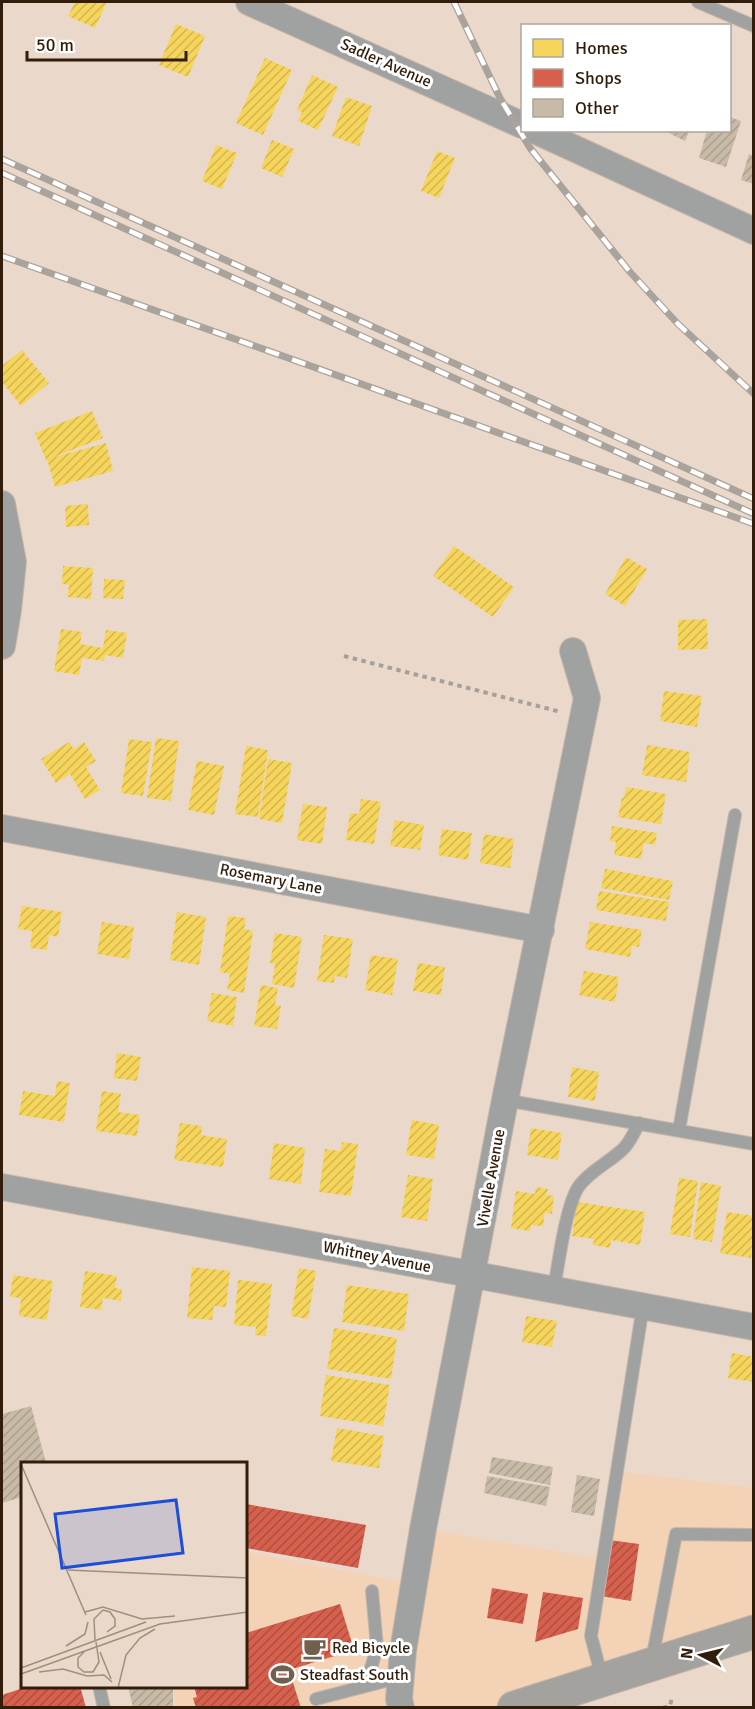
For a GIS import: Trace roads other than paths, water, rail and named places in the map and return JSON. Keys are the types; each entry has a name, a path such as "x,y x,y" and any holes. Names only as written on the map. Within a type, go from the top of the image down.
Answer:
{"main road":[{"path":"531,1705 753,1632"}],"street":[{"name":"Sadler Avenue","path":"249,2 521,125"},
{"path":"538,132 753,231"},
{"path":"2,504 13,562 2,646"},
{"name":"Vivelle Avenue","path":"401,1707 399,1699 403,1651 423,1529 505,1100 587,698 573,651"},
{"name":"Rosemary Lane","path":"2,828 541,930"},
{"name":"Whitney Avenue","path":"2,1187 753,1327"}],"lane":[{"path":"698,2 753,26"},
{"path":"679,1130 735,815"},
{"path":"505,1100 753,1144"},
{"path":"554,1289 559,1256 573,1197 578,1187 621,1151 639,1123"},
{"path":"603,1680 591,1636 642,1306"},
{"path":"651,1664 676,1534 753,1535"},
{"path":"366,1686 377,1647 372,1591"},
{"path":"316,1699 401,1677"},
{"path":"99,1688 104,1707"}],"railway":[{"path":"454,2 500,98 530,148 630,272 678,324 754,394"},
{"path":"2,159 754,499"},
{"path":"2,173 754,514"},
{"path":"2,256 754,524"}],"place":[{"name":"Red Bicycle","path":"314,1648"},
{"name":"Steadfast South","path":"282,1675"}]}
